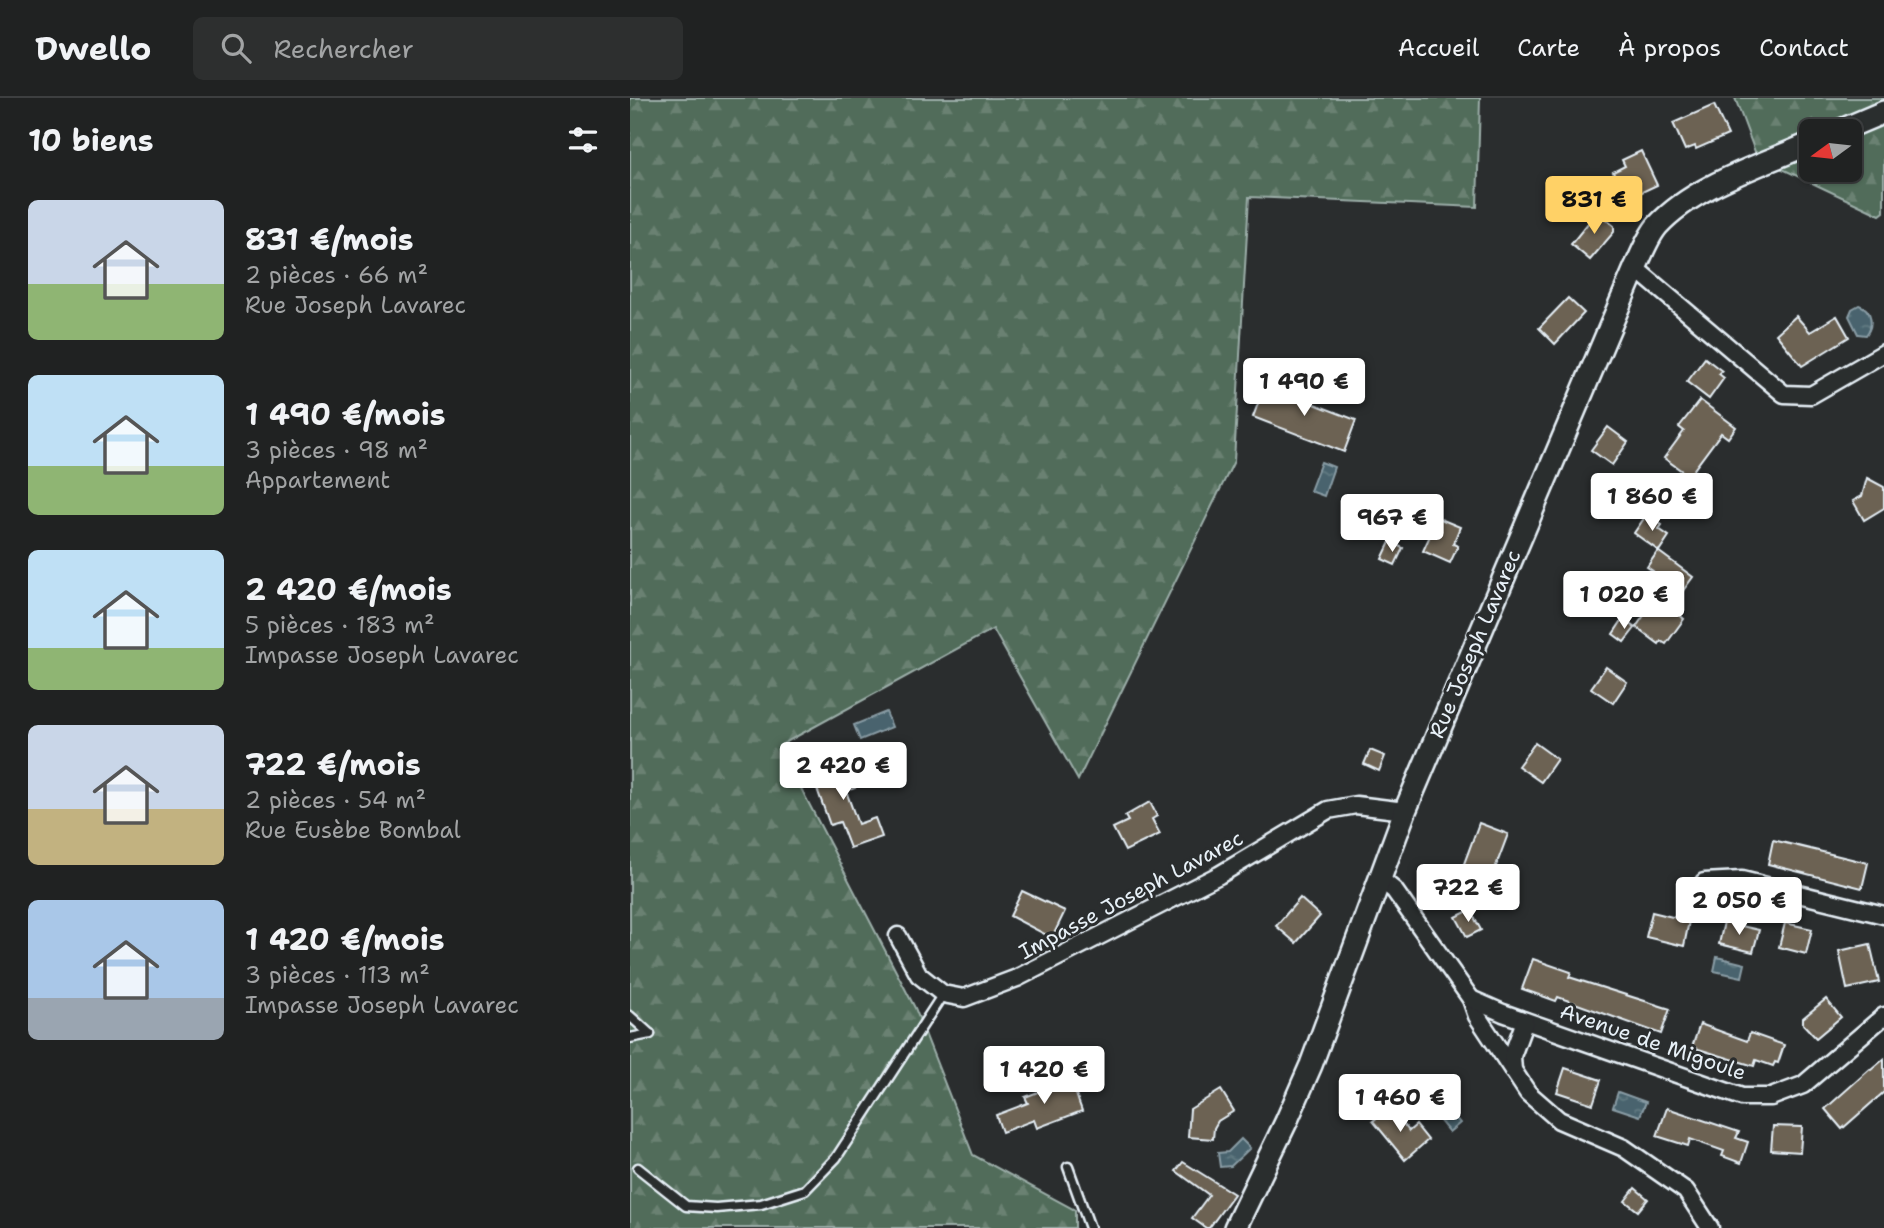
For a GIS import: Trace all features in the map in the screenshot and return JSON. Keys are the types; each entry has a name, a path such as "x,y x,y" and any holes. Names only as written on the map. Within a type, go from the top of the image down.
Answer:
{"street":[{"path":"1862,121 1884,112"},
{"name":"Rue Joseph Lavarec","path":"1234,1228 1311,1065 1405,811 1635,268 1656,227 1680,204 1721,182 1799,149"},
{"path":"1635,268 1784,394 1811,395 1884,353"},
{"name":"Impasse Joseph Lavarec","path":"943,994 964,998 1017,978 1219,875 1328,810 1356,804 1405,811"},
{"path":"1379,878 1394,890 1471,999 1477,1016 1528,1093 1559,1120 1624,1148 1686,1191 1710,1228"},
{"path":"1704,882 1742,880 1884,915"},
{"path":"898,936 919,975 943,994"},
{"name":"Avenue de Migoule","path":"1471,999 1525,1021 1742,1097 1771,1097 1803,1085 1884,1016"},
{"path":"1513,1071 1512,1056 1525,1021"}],"lane":[{"path":"638,1168 686,1206 716,1208 761,1204 805,1189 836,1158 943,994"},
{"path":"630,1016 650,1034 630,1038"},
{"path":"1068,1167 1090,1228"}],"green space":[{"path":"630,98 1480,98 1477,207 1249,197 1234,461 1078,780 993,629 779,746 915,1008 973,1155 1075,1210 1075,1228 630,1228"},
{"path":"1735,98 1884,98 1884,212 1880,215 1810,182 1862,182 1862,119 1799,119 1799,177 1757,157"}],"water":[{"path":"1859,305 1867,310 1870,318 1866,335 1858,334 1849,316 1852,309"},
{"path":"1321,462 1334,467 1324,496 1310,491"},
{"path":"886,712 892,727 860,740 854,725"},
{"path":"1717,957 1745,964 1742,977 1714,971"},
{"path":"1618,1092 1646,1102 1640,1116 1613,1107"},
{"path":"1440,1099 1460,1123 1449,1132 1430,1109"},
{"path":"1241,1139 1250,1148 1231,1166 1220,1167 1218,1153 1228,1152"}],"building":[{"path":"1714,105 1728,135 1696,149 1695,146 1685,150 1673,123"},
{"path":"1641,151 1657,185 1625,200 1613,172 1625,166 1622,160"},
{"path":"1597,212 1614,226 1614,232 1590,260 1571,244"},
{"path":"1568,298 1584,313 1555,344 1539,328"},
{"path":"1796,316 1810,332 1837,316 1849,337 1802,366 1776,334"},
{"path":"1705,358 1722,371 1719,374 1724,378 1709,399 1687,382"},
{"path":"1265,385 1356,420 1344,452 1253,417"},
{"path":"1700,400 1736,427 1728,438 1721,433 1689,476 1664,458 1684,431 1679,427"},
{"path":"1608,427 1628,442 1612,465 1591,450"},
{"path":"1867,478 1884,487 1884,508 1864,520 1853,501 1862,496"},
{"path":"1647,514 1662,525 1659,529 1669,536 1659,551 1634,533"},
{"path":"1438,518 1460,527 1453,544 1458,546 1450,563 1423,551"},
{"path":"1390,542 1403,548 1395,565 1382,559"},
{"path":"1658,551 1693,577 1671,607 1684,619 1666,644 1661,641 1659,644 1636,627 1661,591 1647,581 1653,571 1647,567"},
{"path":"1623,619 1635,628 1624,642 1613,634"},
{"path":"1606,667 1627,682 1613,703 1591,688"},
{"path":"1535,743 1557,759 1541,782 1518,766"},
{"path":"1370,750 1385,756 1379,771 1364,764"},
{"path":"842,754 855,788 846,791 858,824 875,818 882,837 850,848 840,822 830,825 815,783 820,781 814,765"},
{"path":"1150,802 1157,816 1152,819 1160,834 1125,851 1113,828 1128,821 1125,816"},
{"path":"1479,823 1508,834 1490,882 1461,872"},
{"path":"1773,840 1868,863 1862,888 1768,864"},
{"path":"1022,891 1065,911 1052,938 1010,916"},
{"path":"1300,898 1320,916 1296,943 1276,926"},
{"path":"1470,910 1481,930 1467,937 1456,917"},
{"path":"1652,912 1689,921 1684,946 1646,937"},
{"path":"1724,922 1759,930 1753,952 1719,944"},
{"path":"1785,923 1812,929 1806,954 1779,947"},
{"path":"1870,944 1879,982 1847,989 1839,951"},
{"path":"1533,959 1571,972 1569,977 1670,1009 1661,1034 1558,997 1556,1001 1522,989"},
{"path":"1826,999 1841,1017 1816,1038 1803,1024 1803,1018"},
{"path":"1700,1024 1747,1041 1750,1033 1784,1045 1778,1063 1775,1062 1773,1066 1756,1060 1754,1066 1692,1047"},
{"path":"1884,1059 1884,1092 1842,1129 1825,1109"},
{"path":"1565,1068 1601,1080 1593,1104 1557,1092"},
{"path":"1068,1072 1082,1111 1037,1128 1034,1120 1002,1132 996,1115 1028,1103 1025,1097 1051,1087 1048,1079"},
{"path":"1221,1090 1234,1111 1218,1121 1213,1139 1188,1137 1190,1109"},
{"path":"1390,1107 1409,1131 1416,1125 1428,1140 1405,1160 1373,1121"},
{"path":"1667,1108 1739,1132 1736,1138 1748,1142 1741,1163 1722,1156 1724,1151 1690,1139 1688,1146 1657,1136"},
{"path":"1773,1126 1802,1127 1800,1152 1771,1150"},
{"path":"1183,1162 1234,1194 1209,1228 1192,1218 1209,1195 1176,1171"},
{"path":"1635,1188 1648,1199 1638,1211 1625,1201"}]}
